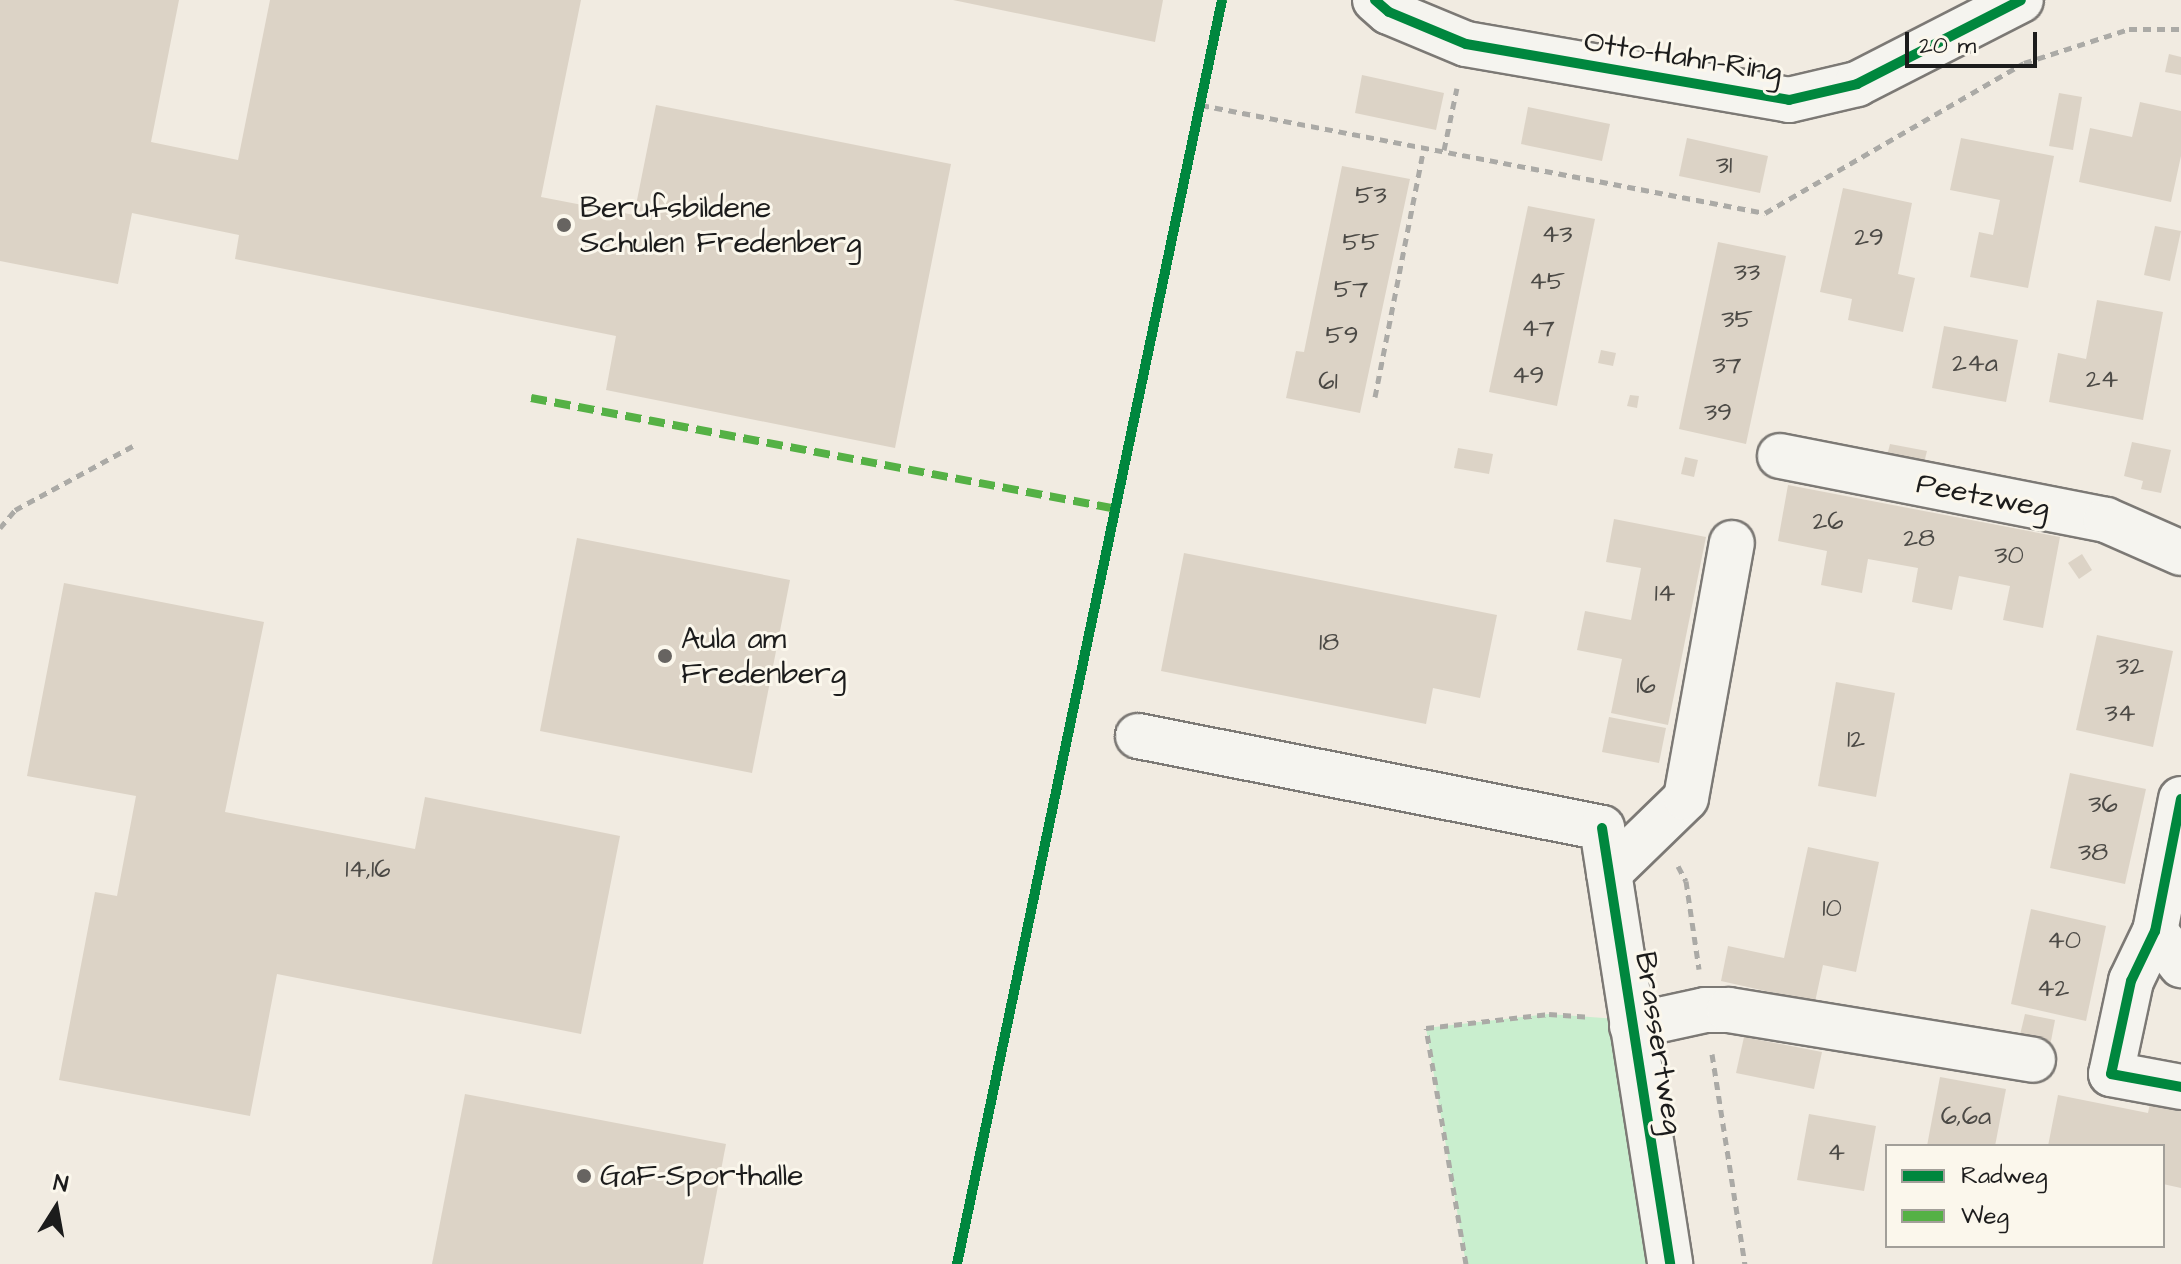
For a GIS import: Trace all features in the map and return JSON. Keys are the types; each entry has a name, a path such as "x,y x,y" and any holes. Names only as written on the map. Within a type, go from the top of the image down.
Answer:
{"street":[{"name":"Otto-Hahn-Ring","path":"1375,0 1389,12 1466,44 1789,100 1857,84 2021,0"},
{"name":"Peetzweg","path":"1780,456 2106,520 2181,553"},
{"path":"1609,873 1686,798 1732,543"},
{"name":"Brassertweg","path":"1138,736 1602,828 1670,1264"},
{"path":"2181,799 2168,948 2131,981 2111,1074 2181,1087"},
{"name":"Brassertweg","path":"1631,1023 1705,1010 1729,1010 2033,1060"}],"path":[{"path":"1201,105 1765,213 2024,63 2129,29 2181,29"},
{"path":"1444,150 1466,44"},
{"path":"1375,397 1424,146"},
{"path":"0,528 15,510 133,446"},
{"path":"1466,1264 1426,1028 1549,1014 1631,1023"}],"green space":[{"path":"1549,1014 1631,1020 1670,1264 1466,1264 1426,1028"}],"building":[{"name":"Berufsbildene Schulen Fredenberg","path":"0,0 179,0 151,142 238,160 270,0 581,0 541,197 634,215 656,105 951,164 895,448 606,390 616,336 235,259 239,235 132,213 118,284 0,261"},
{"path":"953,0 1163,0 1155,42"},
{"path":"2169,54 2181,57 2181,75 2165,72"},
{"path":"1362,75 1444,93 1436,130 1355,113"},
{"path":"2059,93 2082,97 2073,150 2049,146"},
{"path":"2140,102 2181,111 2181,156 2171,202 2079,182 2090,128 2132,137"},
{"path":"1528,107 1610,124 1602,161 1521,144"},
{"path":"1687,138 1768,156 1760,193 1679,176"},
{"path":"1961,138 2054,156 2028,288 1970,277 1979,232 1993,235 2000,200 1950,190"},
{"path":"1342,166 1410,179 1360,413 1286,398 1296,351 1304,352"},
{"path":"1843,188 1912,203 1898,274 1915,278 1903,332 1848,320 1852,299 1820,292"},
{"path":"1528,206 1595,219 1557,406 1489,392"},
{"path":"2155,226 2181,231 2170,281 2144,275"},
{"path":"1718,242 1786,256 1746,444 1679,429"},
{"path":"2097,300 2163,312 2143,420 2049,402 2058,353 2086,359"},
{"path":"1944,326 2018,340 2006,402 1932,388"},
{"path":"1601,350 1616,353 1613,366 1598,363"},
{"path":"1630,395 1639,396 1637,408 1627,406"},
{"path":"2132,442 2171,450 2161,493 2141,489 2143,481 2124,476"},
{"path":"1890,444 1927,451 1923,467 1886,460"},
{"path":"1458,448 1493,454 1489,474 1454,468"},
{"path":"1685,457 1698,460 1694,477 1681,474"},
{"path":"1788,485 2060,537 2043,628 2003,620 2010,586 1959,576 1952,610 1912,602 1918,568 1868,559 1862,593 1821,585 1827,551 1778,541"},
{"path":"1614,519 1706,537 1668,725 1611,713 1622,659 1577,650 1585,611 1631,620 1641,568 1606,562"},
{"name":"Aula am Fredenberg","path":"577,538 790,580 752,773 540,731"},
{"path":"1184,553 1497,615 1480,698 1433,688 1426,724 1161,671"},
{"path":"2082,554 2092,570 2079,579 2068,563"},
{"path":"64,583 264,622 225,812 415,849 425,797 620,836 581,1034 277,974 250,1116 59,1080 95,892 117,896 136,796 27,776"},
{"path":"2097,635 2173,651 2153,747 2076,730"},
{"path":"1836,682 1895,693 1876,797 1818,786"},
{"path":"1609,717 1666,728 1659,763 1602,752"},
{"path":"2070,773 2146,789 2125,884 2050,868"},
{"path":"1808,847 1879,862 1856,972 1823,965 1815,1002 1721,981 1728,946 1784,958"},
{"path":"2031,909 2106,926 2086,1021 2011,1004"},
{"path":"2025,1014 2055,1020 2050,1046 2019,1039"},
{"path":"1744,1037 1822,1052 1814,1089 1736,1073"},
{"path":"1940,1077 2006,1089 1995,1144 1927,1144"},
{"name":"GaF-Sporthalle","path":"465,1094 726,1144 703,1264 432,1264"},
{"path":"2058,1095 2148,1113 2150,1103 2181,1109 2181,1188 2165,1184 2165,1144 2048,1144"},
{"path":"1809,1114 1876,1126 1864,1191 1797,1180"}],"marked path":[{"path":"531,398 1117,509"}],"cycle path":[{"path":"957,1264 1222,0"},
{"path":"1375,0 1389,12 1466,44 1789,100 1857,84 2021,0"},
{"path":"2181,799 2155,931 2131,981 2111,1074 2181,1087"},
{"path":"1602,828 1670,1264"}],"place":[{"name":"Berufsbildene Schulen Fredenberg","path":"564,225"},
{"name":"Aula am Fredenberg","path":"665,656"},
{"name":"GaF-Sporthalle","path":"584,1176"}]}
